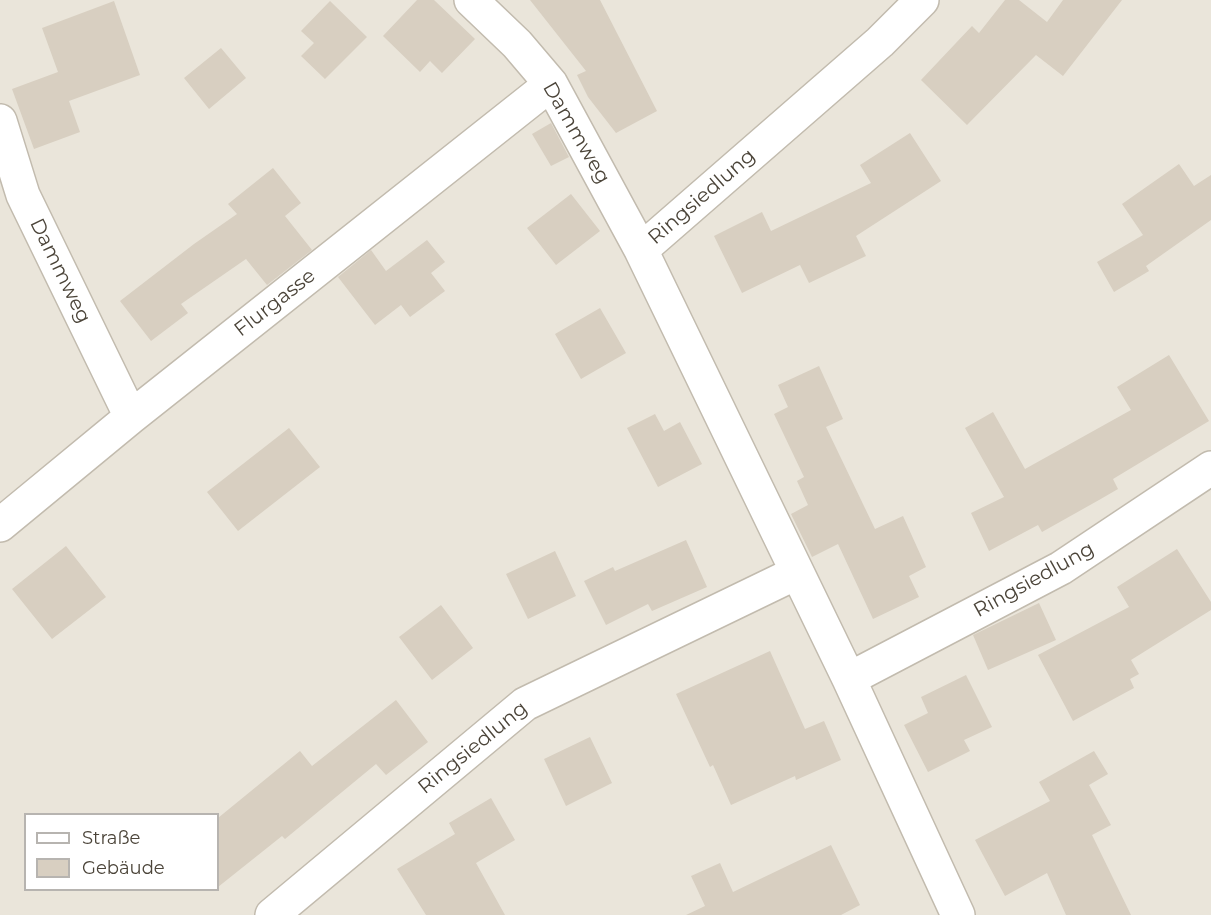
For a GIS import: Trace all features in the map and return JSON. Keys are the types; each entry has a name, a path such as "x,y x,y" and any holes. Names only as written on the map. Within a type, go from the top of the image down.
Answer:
{"street":[{"name":"Dammweg","path":"471,0 517,44 551,84 641,250"},
{"name":"Ringsiedlung","path":"922,0 880,42 641,250 849,679 958,915"},
{"name":"Flurgasse","path":"0,525 131,417 551,84"},
{"name":"Dammweg","path":"0,121 23,195 131,417"},
{"name":"Ringsiedlung","path":"849,679 1061,568 1211,468"},
{"name":"Ringsiedlung","path":"272,915 525,704 796,573"}],"shaded area":[{"path":"0,0 1211,0 1211,915 0,915"}],"building":[{"path":"417,0 434,0 475,39 442,73 430,61 420,72 383,36"},
{"path":"530,0 600,0 657,111 616,133 588,97 577,75 586,71"},
{"path":"1005,0 1019,0 1047,22 1063,0 1122,0 1063,76 1036,55 967,125 921,80 972,26 979,33"},
{"path":"114,1 140,75 69,101 80,132 34,149 12,89 58,72 42,28"},
{"path":"330,1 367,37 325,79 301,56 314,43 301,31"},
{"path":"221,48 246,78 209,109 184,78"},
{"path":"551,123 569,157 551,166 532,134"},
{"path":"910,133 941,181 856,236 866,256 809,283 800,265 742,293 714,236 762,212 771,231 871,183 860,165"},
{"path":"1179,164 1194,186 1211,175 1211,220 1146,266 1149,271 1114,292 1097,262 1143,235 1122,204"},
{"path":"273,168 301,203 285,216 312,250 267,285 246,259 181,304 188,313 151,341 120,301 237,214 228,204"},
{"path":"571,194 600,231 556,265 527,228"},
{"path":"427,240 445,262 431,273 445,291 410,317 401,305 375,325 338,277 371,250 386,271"},
{"path":"600,308 626,353 581,379 555,334"},
{"path":"1169,355 1209,421 1113,479 1118,489 1042,532 1038,525 989,551 971,513 1004,497 965,428 993,412 1025,469 1131,410 1117,387"},
{"path":"819,366 843,419 826,427 875,529 903,516 926,567 909,576 919,597 873,619 838,544 812,557 791,514 808,505 797,481 804,477 774,414 788,407 778,385"},
{"path":"655,414 664,431 680,422 702,464 658,487 627,428"},
{"path":"289,428 320,467 238,531 207,492"},
{"path":"686,540 707,587 652,611 648,604 606,625 584,581 613,567 615,571"},
{"path":"66,546 106,597 52,639 12,589"},
{"path":"1177,549 1211,602 1211,610 1131,660 1139,674 1130,679 1134,688 1073,721 1038,655 1129,607 1117,587"},
{"path":"555,551 576,596 528,619 506,574"},
{"path":"1039,603 1056,640 988,670 973,635"},
{"path":"441,605 473,648 432,680 399,637"},
{"path":"770,651 805,729 824,721 841,760 796,780 795,776 731,805 713,765 710,767 676,694"},
{"path":"966,675 992,727 964,740 970,751 928,772 904,725 928,713 921,697"},
{"path":"396,700 428,742 386,775 376,764 285,839 282,836 219,886 219,817 300,751 312,766"},
{"path":"590,737 612,783 566,806 544,759"},
{"path":"1094,751 1108,774 1089,785 1111,825 1092,835 1131,915 1066,915 1047,873 1005,896 975,840 1050,801 1039,782"},
{"path":"491,798 515,840 476,863 505,915 426,915 397,869 455,834 449,823"},
{"path":"831,845 860,905 841,915 686,915 705,906 691,876 720,863 733,892"}]}
